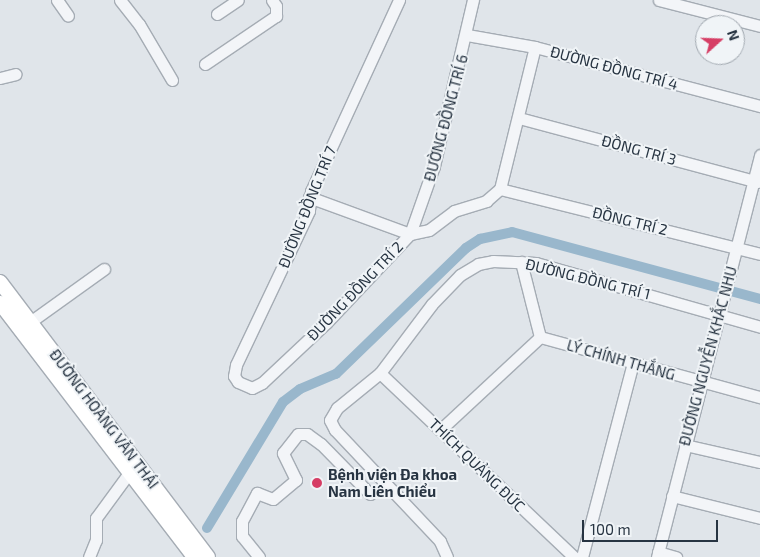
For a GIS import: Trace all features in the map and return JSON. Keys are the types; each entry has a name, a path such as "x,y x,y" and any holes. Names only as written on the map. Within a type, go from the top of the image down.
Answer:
{"main road":[{"name":"ĐƯỜNG HOÀNG VĂN THÁI","path":"0,282 208,557"},
{"name":"ĐƯỜNG HOÀNG VĂN THÁI","path":"0,304 194,557"}],"street":[{"path":"57,0 68,16"},
{"path":"217,14 238,0"},
{"path":"205,64 276,16 276,6 272,0"},
{"name":"ĐƯỜNG ĐỒNG TRÍ 7","path":"268,378 258,387 243,385 234,376 236,365 309,211 309,197 399,0"},
{"name":"ĐƯỜNG ĐỒNG TRÍ 6","path":"410,234 434,166 467,35 473,0"},
{"path":"659,0 696,5 760,26"},
{"path":"123,1 172,80"},
{"name":"ĐƯỜNG ĐỒNG TRÍ 4","path":"467,35 534,47 760,106"},
{"path":"500,189 519,118 534,47"},
{"path":"0,78 16,74"},
{"name":"ĐỒNG TRÍ 3","path":"519,118 756,182"},
{"name":"ĐƯỜNG NGUYỄN KHẮC NHU","path":"657,555 731,276 735,246 756,182 760,155"},
{"name":"ĐƯỜNG ĐỒNG TRÍ 2","path":"268,378 326,323 410,234 429,230 454,211 486,201 500,189"},
{"name":"ĐỒNG TRÍ 2","path":"500,189 735,246 760,254"},
{"path":"309,197 410,234"},
{"path":"440,430 540,337 521,262"},
{"name":"ĐƯỜNG ĐỒNG TRÍ 1","path":"447,557 440,541 332,426 330,417 337,408 380,373 432,304 460,275 478,264 521,262 602,280 721,312 760,327"},
{"path":"30,322 104,269"},
{"name":"LÝ CHÍNH THẮNG","path":"540,337 760,397"},
{"path":"582,557 633,363"},
{"name":"THÍCH QUẢNG ĐỨC","path":"380,373 574,557"},
{"path":"256,556 242,536 242,522 257,493 273,499 296,480 282,453 298,434 307,434 321,444 370,494"},
{"path":"685,445 760,462"},
{"path":"89,557 96,540 96,518 130,473"},
{"path":"672,496 760,518"},
{"path":"657,555 676,557"}],"waterway":[{"path":"207,528 283,402 300,389 336,374 466,248 480,239 512,232 760,299"}],"place":[{"name":"Bệnh viện Đa khoa Nam Liên Chiểu","path":"317,483"}]}
